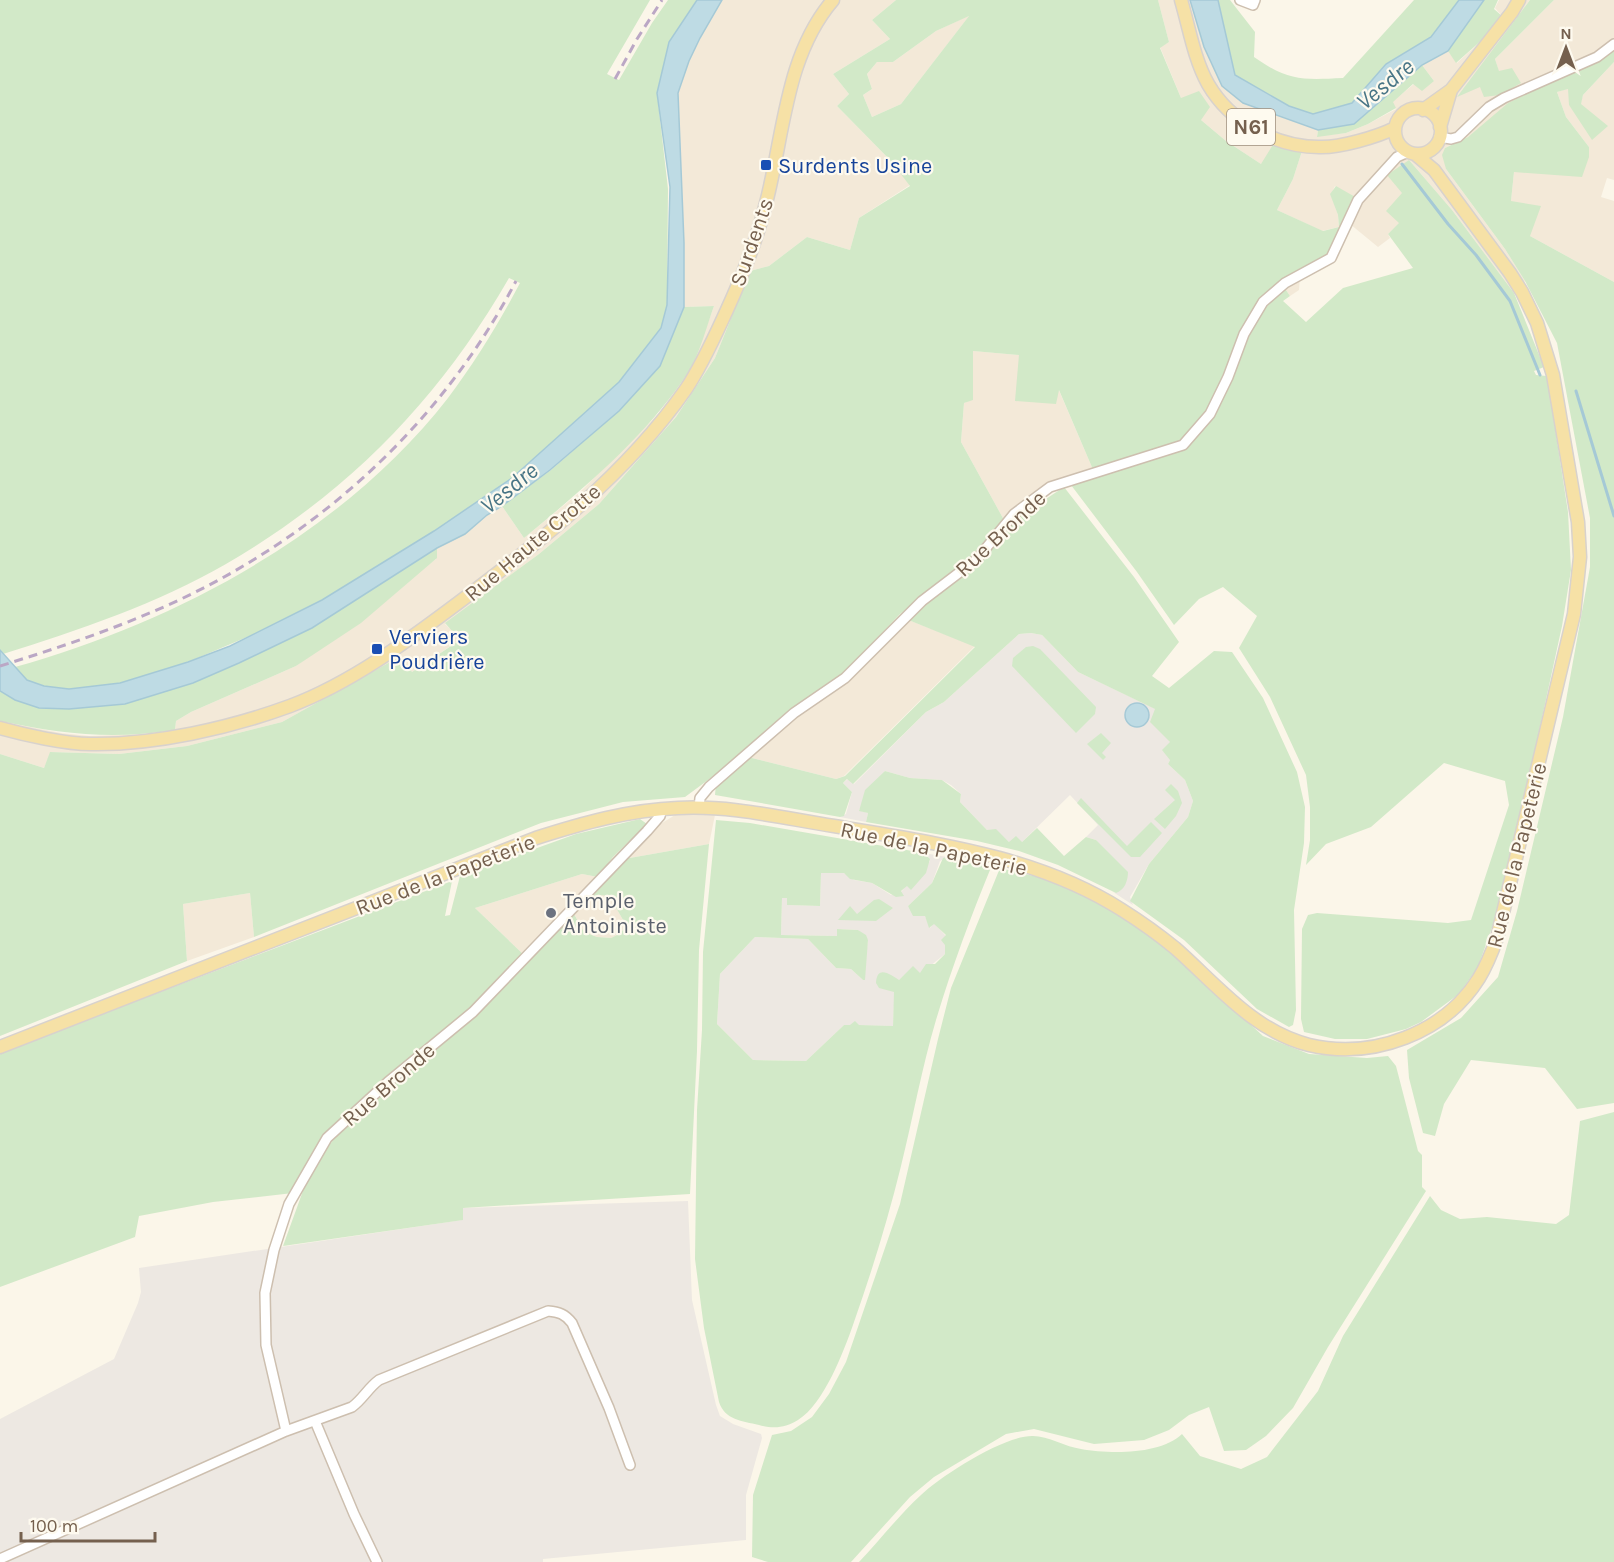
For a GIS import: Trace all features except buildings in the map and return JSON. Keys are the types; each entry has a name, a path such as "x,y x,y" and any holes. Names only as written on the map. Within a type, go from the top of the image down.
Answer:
{"main road":[{"name":"Surdents","path":"709,348 755,241 767,199 785,104 806,44 820,15 833,0"},
{"name":"N61","path":"1181,0 1207,82 1228,110 1266,135 1290,143 1320,147 1363,139 1395,128 1405,112 1423,110 1451,90 1519,0"},
{"name":"N61","path":"1438,137 1451,90"},
{"path":"1423,110 1434,116 1438,137 1434,170"},
{"path":"1395,128 1398,142 1412,153 1426,152 1438,137"},
{"name":"Rue de la Papeterie","path":"0,1047 536,838 582,823 631,813 699,808 755,813 938,845 1029,866 1062,878 1146,925 1265,1027 1310,1045 1341,1049 1370,1047 1393,1042 1425,1029 1451,1010 1480,977 1502,921 1574,614 1580,556 1578,522 1553,375 1540,331 1522,292 1510,273 1434,170 1412,153"},
{"name":"Rue Haute Crotte","path":"0,728 89,744 166,739 293,705 355,674 435,620 527,551 573,512 658,426 687,386 709,348"}],"street":[{"path":"1240,0 1253,5 1255,0"},
{"path":"1438,137 1451,139 1458,137 1489,107 1504,98 1597,57 1614,44"},
{"name":"Rue Bronde","path":"699,808 700,798 709,787 794,713 845,678 922,601 977,559 1014,514 1050,487 1183,445 1210,414 1228,377 1244,334 1263,302 1285,283 1331,258 1358,200 1397,157 1412,153"},
{"name":"Rue Bronde","path":"286,1431 266,1345 265,1293 274,1250 289,1204 327,1138 388,1082 472,1012 647,831 660,816 662,809"},
{"path":"0,1559 286,1431 351,1407 359,1402 371,1386 379,1380 548,1311 559,1312 567,1316 572,1323 609,1408 630,1465"},
{"path":"315,1421 377,1562"}],"shaded area":[{"path":"722,0 896,0 872,20 890,39 833,74 849,94 837,106 890,160 910,185 859,218 850,250 807,237 769,266 750,271 715,358 676,417 599,504 539,554 445,624 461,639 412,672 401,657 282,722 187,746 119,754 51,752 44,768 0,754 0,721 89,736 148,734 175,730 176,721 191,712 296,666 436,559 437,548 465,534 487,515 502,506 524,538 580,492 658,414 691,369 714,306 684,307 684,243 678,94 689,61"},
{"path":"1158,0 1190,0 1204,47 1243,103 1318,130 1317,136 1346,133 1368,124 1396,109 1392,102 1414,84 1434,81 1422,65 1448,51 1457,63 1483,39 1502,16 1495,8 1499,0 1530,0 1459,96 1499,72 1495,59 1554,0 1614,0 1614,47 1468,137 1445,148 1446,169 1505,249 1525,281 1514,293 1452,210 1409,160 1402,193 1400,223 1388,234 1390,238 1378,247 1350,224 1345,240 1329,264 1300,277 1299,290 1290,296 1284,287 1287,277 1330,256 1356,198 1335,186 1331,194 1338,215 1339,227 1322,231 1277,210 1293,179 1302,151 1261,164 1226,141 1201,120 1181,98 1160,47 1169,42"},
{"path":"970,15 901,104 872,117 863,95 872,89 867,74 877,62 893,62 936,31"},
{"path":"1614,62 1614,180 1607,178 1601,197 1614,201 1614,282 1530,236 1511,201 1514,172 1589,147 1566,117 1557,92 1569,88 1569,105 1607,126 1580,105 1583,95"},
{"path":"973,351 1019,355 1058,388 1094,472 1047,484 1004,520 961,442 964,403 973,399"},
{"path":"906,619 975,646 844,776 836,779 748,757 794,716 855,673"},
{"path":"1019,634 1042,635 1078,672 1156,709 1170,742 1168,764 1185,780 1193,801 1188,817 1149,864 1130,897 1133,905 1113,892 1116,893 1096,840 1086,837 1098,825 1070,795 1022,842 1009,842 996,830 987,830 960,802 961,794 942,780 910,778 885,771 859,810 868,813 866,822 840,817 846,814 852,792 843,783 848,779 854,784 926,712 944,702"},
{"path":"675,815 715,815 709,844 624,859 651,830"},
{"path":"924,853 947,857 940,861 932,883 908,906 925,916 930,928 934,923 946,936 945,954 920,974 913,967 895,984 893,1026 844,1025 806,1061 753,1060 717,1024 720,974 755,937 808,939 836,968 851,969 863,980 868,940 858,930 838,929 837,936 781,935 782,898 787,898 787,905 820,906 821,873 844,873 854,880 872,883 891,895 901,892 907,885 911,889 930,861"},
{"path":"582,874 598,877 525,956 475,908"},
{"path":"250,893 254,937 187,961 183,904"},
{"path":"603,894 612,901 626,925 621,933 611,938 597,937 584,932 574,914 590,896 593,899"},
{"path":"688,1201 692,1300 716,1405 720,1416 733,1424 761,1434 762,1438 746,1495 746,1540 543,1559 543,1562 0,1562 0,1419 114,1359 138,1303 141,1292 139,1268 462,1220 463,1208"}],"green space":[{"path":"0,0 650,0 607,74 619,80 668,0 697,0 669,42 657,93 668,189 667,305 661,328 619,382 512,478 434,531 322,600 266,629 188,662 120,683 69,689 44,686 26,680 15,667 76,648 136,625 195,598 252,566 307,531 359,491 406,446 448,398 486,342 520,283 509,278 452,364 421,404 387,440 351,474 271,536 226,564 173,592 89,626 3,654 0,650"},
{"path":"896,0 1158,0 1169,42 1160,48 1181,98 1199,91 1210,107 1201,120 1226,141 1261,164 1274,143 1302,151 1293,179 1277,210 1323,231 1339,227 1338,215 1330,194 1336,186 1357,198 1330,256 1287,277 1258,305 1237,341 1210,406 1196,426 1178,443 1094,472 1059,390 1056,404 1015,401 1019,355 973,351 973,400 964,403 961,442 1004,520 972,559 900,614 845,672 802,702 727,766 685,797 623,802 541,823 254,937 250,893 183,904 187,961 0,1036 0,754 44,768 50,752 119,754 187,746 282,722 401,656 412,672 460,640 445,623 539,554 599,504 676,417 715,358 750,271 769,266 807,237 850,250 859,218 910,186 890,160 837,106 849,94 833,74 890,39 872,20","holes":["969,16 901,104 872,117 863,95 872,89 867,74 877,62 893,62 936,31"]},
{"path":"1218,0 1230,0 1255,32 1254,57 1286,75 1317,79 1343,78 1414,0 1459,0 1431,37 1386,64 1352,103 1313,114 1289,106 1235,75"},
{"path":"1484,0 1498,0 1494,9 1502,16 1483,39 1456,63 1448,51"},
{"path":"1530,0 1554,0 1495,59 1499,71 1512,68 1521,83 1500,95 1484,97 1480,87 1457,97"},
{"path":"1614,47 1614,62 1583,95 1581,104 1608,126 1592,140 1569,105 1568,89 1557,92 1566,117 1589,147 1589,157 1582,177 1514,172 1511,201 1541,206 1530,236 1614,282 1614,1103 1577,1109 1545,1068 1471,1060 1444,1104 1435,1136 1423,1133 1409,1078 1407,1050 1461,1018 1498,977 1517,911 1563,717 1590,567 1590,518 1557,343 1525,281 1505,249 1446,169 1442,155 1445,148 1468,137 1508,103 1597,60"},
{"path":"1422,65 1434,81 1422,91 1413,84 1393,102 1396,108 1368,124 1346,133 1317,137 1318,130 1354,124"},
{"path":"1409,160 1452,210 1514,293 1544,367 1534,371 1536,375 1547,376 1568,512 1571,570 1562,626 1523,805 1495,919 1478,967 1459,994 1421,1022 1406,1029 1367,1039 1335,1039 1304,1032 1301,1019 1302,929 1308,915 1317,913 1448,923 1471,920 1509,805 1505,781 1444,763 1371,827 1326,844 1306,865 1310,840 1310,807 1306,775 1270,697 1239,648 1257,616 1223,587 1199,599 1174,625 1071,485 1187,447 1221,401 1245,336 1284,287 1290,296 1283,301 1306,322 1343,288 1413,268 1388,234 1399,223 1386,211 1402,193 1387,175"},
{"path":"714,306 693,364 673,395 613,460 524,538 502,506 551,470 619,411 660,366 684,307"},
{"path":"1064,487 1134,577 1179,642 1152,676 1169,688 1214,651 1232,652 1263,698 1297,772 1305,807 1304,843 1294,910 1296,1010 1293,1025 1289,1027 1257,1009 1184,940 1130,901 1149,864 1188,817 1193,801 1185,780 1168,764 1170,760 1162,750 1170,742 1150,722 1155,709 1078,672 1042,635 1019,634 944,702 926,712 853,784 847,779 843,783 852,792 844,816 715,795 716,783 748,757 836,779 845,776 975,647 906,619 1008,524"},
{"path":"437,548 437,558 361,623 296,666 191,712 176,721 175,730 130,735 87,734 0,721 0,691 15,700 39,708 69,709 125,704 193,683 312,628"},
{"path":"1033,646 1040,649 1096,707 1095,714 1076,733 1012,666 1013,658 1026,647"},
{"path":"1101,733 1111,743 1102,753 1106,757 1103,760 1087,744"},
{"path":"885,771 910,778 942,780 961,794 960,802 987,830 996,829 1009,842 1016,836 1022,842 1037,828 1064,856 1086,837 1096,840 1128,872 1125,884 1122,890 1116,893 1058,865 1019,851 977,841 866,822 868,813 859,811 865,790"},
{"path":"1171,784 1178,791 1182,803 1176,816 1165,829 1154,819 1175,800 1165,790"},
{"path":"1081,798 1127,846 1151,822 1162,833 1140,857 1131,857 1077,803"},
{"path":"640,819 647,824 613,857 598,877 582,874 475,908 525,956 452,1025 339,1122 293,1193 213,1202 139,1216 135,1237 0,1287 0,1053 452,881 445,916 450,915 460,876 576,834"},
{"path":"716,820 750,823 924,853 930,859 926,873 911,890 907,886 901,891 904,896 896,897 872,883 850,879 844,873 821,873 820,906 787,905 787,898 782,898 781,935 837,936 837,929 858,930 866,935 868,940 865,980 851,969 836,968 808,939 755,937 720,974 717,1024 753,1060 806,1061 844,1025 850,1025 855,1021 859,1025 893,1026 894,992 879,988 876,983 879,974 885,972 899,980 913,966 920,973 926,964 935,964 945,954 945,945 941,940 946,935 934,924 929,928 925,916 913,916 908,906 932,883 943,858 992,865 962,942 936,1020 891,1206 850,1334 825,1390 816,1402 798,1420 779,1427 740,1421 725,1413 719,1402 704,1328 695,1259 697,1110 702,1030 703,952"},
{"path":"709,844 699,950 690,1194 463,1208 463,1220 283,1246 308,1177 330,1144 352,1118 514,975 574,914 584,932 597,937 611,938 621,933 626,925 612,901 603,895 593,899 590,896 624,859"},
{"path":"1000,868 1054,881 1115,912 1173,953 1263,1036 1309,1054 1367,1058 1388,1056 1396,1066 1418,1151 1422,1155 1422,1187 1426,1191 1328,1347 1293,1408 1266,1436 1246,1450 1224,1451 1209,1407 1189,1415 1169,1430 1144,1440 1094,1444 1034,1429 1006,1434 934,1477 910,1497 851,1562 768,1562 752,1557 753,1495 772,1435 791,1431 812,1417 829,1394 846,1362 900,1204 951,988"},
{"path":"879,899 893,908 876,921 838,920 850,906 857,914 874,900"},
{"path":"1614,1112 1614,1562 859,1562 905,1511 931,1487 974,1458 1021,1437 1039,1436 1081,1449 1120,1452 1161,1446 1182,1434 1200,1456 1241,1469 1267,1457 1318,1391 1343,1336 1430,1196 1441,1210 1460,1219 1487,1217 1556,1224 1569,1215 1580,1121"}],"water":[{"name":"Vesdre","path":"697,0 722,0 689,61 678,93 684,307 660,366 619,411 550,470 487,515 465,534 437,548 312,628 239,663 193,683 125,704 69,709 39,708 15,700 0,691 0,650 27,680 44,686 69,689 120,683 230,646 322,600 434,531 512,478 619,382 661,328 667,305 670,187 657,93 669,42"},
{"name":"Vesdre","path":"1190,0 1218,0 1235,75 1289,106 1313,114 1352,103 1386,64 1431,37 1459,0 1484,0 1448,51 1422,65 1354,124 1318,130 1243,103 1222,86 1204,47"},
{"path":"1137,703 1146,706 1149,715 1146,724 1137,727 1128,724 1125,715 1128,706"}],"waterway":[{"path":"1402,164 1510,301 1540,375"},
{"path":"1576,391 1614,516"}],"railway":[{"path":"615,79 662,0"},
{"path":"0,666 91,636 179,600 232,573 282,542 329,507 374,468 415,426 453,380 486,332 516,281"}],"place":[{"name":"Surdents Usine","path":"766,165"},
{"name":"Verviers Poudrière","path":"377,649"},
{"name":"Temple Antoiniste","path":"551,913"}]}
